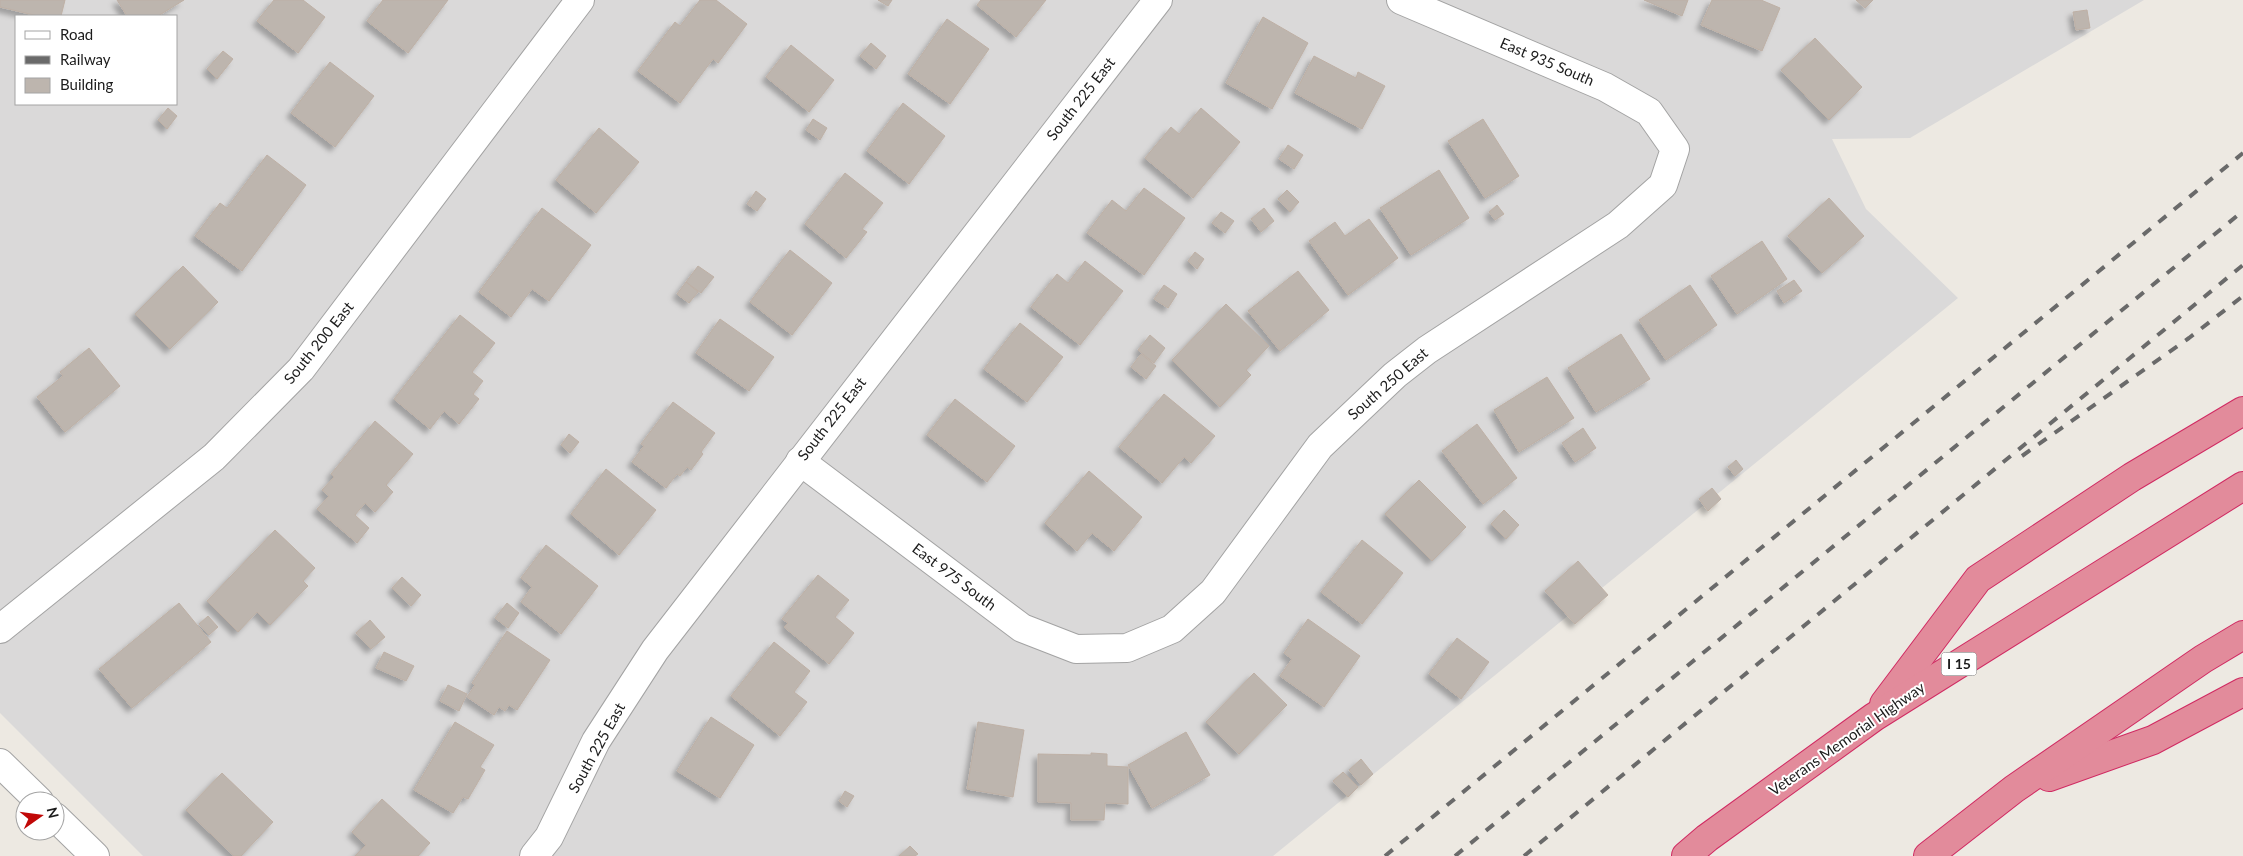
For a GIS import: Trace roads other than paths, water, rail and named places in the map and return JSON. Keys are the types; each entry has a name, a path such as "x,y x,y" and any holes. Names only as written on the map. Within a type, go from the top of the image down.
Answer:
{"highway":[{"path":"1874,717 1978,579 2124,482 2243,411"},
{"name":"Veterans Memorial Highway","path":"1686,856 1707,838 1874,717 2243,486"},
{"path":"1928,856 2014,789 2203,659 2243,635"},
{"path":"2014,789 2153,740 2243,692"}],"street":[{"name":"South 200 East","path":"0,630 214,457 301,369 580,0"},
{"name":"South 225 East","path":"534,856 549,837 596,742 654,650 1158,0"},
{"name":"East 935 South","path":"1401,0 1605,87 1649,112 1675,149"},
{"name":"South 250 East","path":"1127,648 1172,629 1213,592 1320,446 1394,375 1427,350 1618,225 1663,185 1675,149"},
{"name":"East 975 South","path":"800,461 1022,628 1076,649 1127,648"},
{"path":"0,763 29,791"},
{"path":"65,827 95,856"}],"railway":[{"path":"1385,856 2243,153"},
{"path":"1455,856 2243,211"},
{"path":"1524,856 2243,265"},
{"path":"2022,456 2189,338 2243,296"}]}
